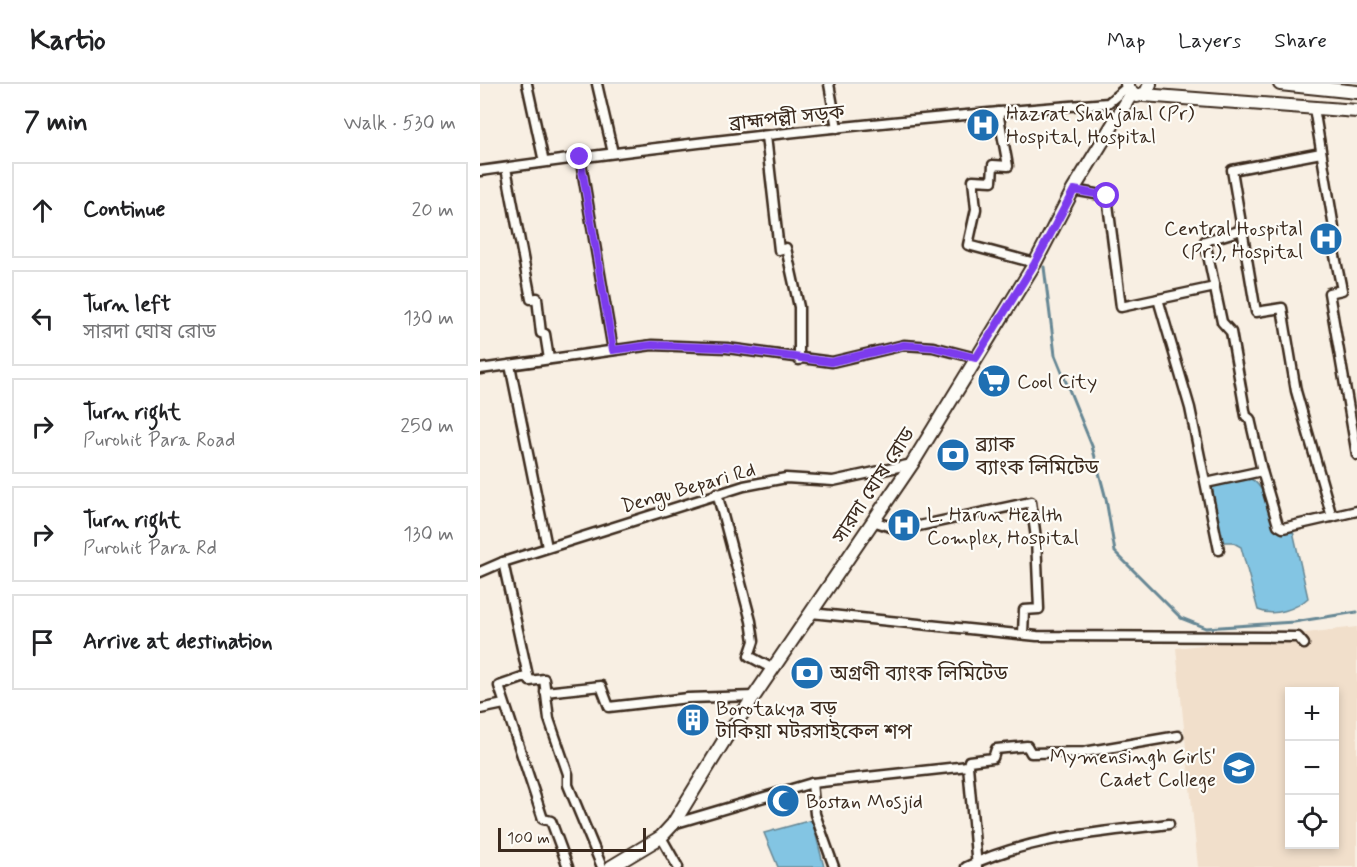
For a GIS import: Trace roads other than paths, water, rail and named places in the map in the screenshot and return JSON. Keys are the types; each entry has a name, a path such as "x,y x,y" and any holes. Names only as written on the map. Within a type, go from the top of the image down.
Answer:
{"main road":[{"path":"1280,84 1357,92"},
{"path":"1136,88 1357,111"},
{"name":"সারদা ঘোষ রোড","path":"611,867 661,837 673,824 755,696 912,464 1035,263 1074,190 1136,88"}],"street":[{"path":"527,84 544,162"},
{"path":"597,84 613,153"},
{"path":"829,84 837,129"},
{"name":"ব্রাহ্মপল্লী সড়ক","path":"480,171 766,136 998,112 1108,104 1136,88"},
{"path":"1314,108 1337,246 1334,251 1342,290 1329,293 1357,456"},
{"path":"998,112 1008,166 993,165 992,181 973,180 976,209 968,245 1035,263"},
{"path":"766,136 779,250 786,248 799,307 799,360"},
{"path":"1321,153 1232,170 1256,312 1282,308 1298,400 1332,517"},
{"path":"580,157 613,350"},
{"path":"506,168 531,299 537,298 541,333 545,334 549,359"},
{"path":"1074,190 1107,196 1121,307 1215,286"},
{"path":"1242,230 1205,241 1222,322 1231,332 1246,416 1250,419 1278,525 1283,528 1357,511"},
{"path":"1158,299 1190,408 1220,550"},
{"path":"480,369 652,345 727,348 783,354 799,360 831,362 904,345 933,347 976,358"},
{"path":"510,365 547,547"},
{"name":"Dengu Bepari Rd","path":"480,572 547,547 717,493 786,478 833,481 912,464"},
{"path":"1206,483 1262,471"},
{"path":"717,493 751,621 754,641 749,656 773,669"},
{"path":"873,521 900,530 1031,502 1036,538 1039,609 1024,610 1023,634"},
{"path":"502,562 528,676 530,681 544,678 549,719 568,774 568,785 602,867"},
{"path":"811,614 1023,634 1113,638 1299,637 1304,644"},
{"path":"528,676 499,686 543,819 551,821 568,867"},
{"path":"545,692 603,687 609,707 688,698 755,696"},
{"path":"480,709 504,704"},
{"path":"977,864 969,761 993,758 996,749 1027,746 1031,753 1084,752 1178,736"},
{"path":"673,824 812,783 968,766"},
{"path":"812,783 815,814 834,867"},
{"path":"966,867 1020,847 1073,836 1169,824"},
{"path":"661,837 678,867"}],"water":[{"path":"1246,477 1253,480 1263,492 1279,530 1293,531 1308,598 1284,611 1271,613 1258,610 1241,547 1232,542 1221,542 1211,492 1213,486"},
{"path":"812,820 824,867 778,867 764,833"}],"waterway":[{"path":"1044,267 1055,355 1092,446 1106,499 1115,552 1181,618 1206,628 1294,622 1357,612"}],"place":[{"name":"Hazrat Shahjalal (Pr) Hospital, Hospital","path":"983,125"},
{"name":"Central Hospital (Pr.), Hospital","path":"1326,239"},
{"name":"Cool City","path":"994,381"},
{"name":"ব্র্যাক ব্যাংক লিমিটেড","path":"953,455"},
{"name":"L. Harun Health Complex, Hospital","path":"904,525"},
{"name":"অগ্রণী ব্যাংক লিমিটেড","path":"807,673"},
{"name":"Borotakya বড় টাকিয়া মটরসাইকেল শপ","path":"693,720"},
{"name":"Mymensingh Girls' Cadet College","path":"1239,768"},
{"name":"Bostan Mosjid","path":"783,801"}]}
